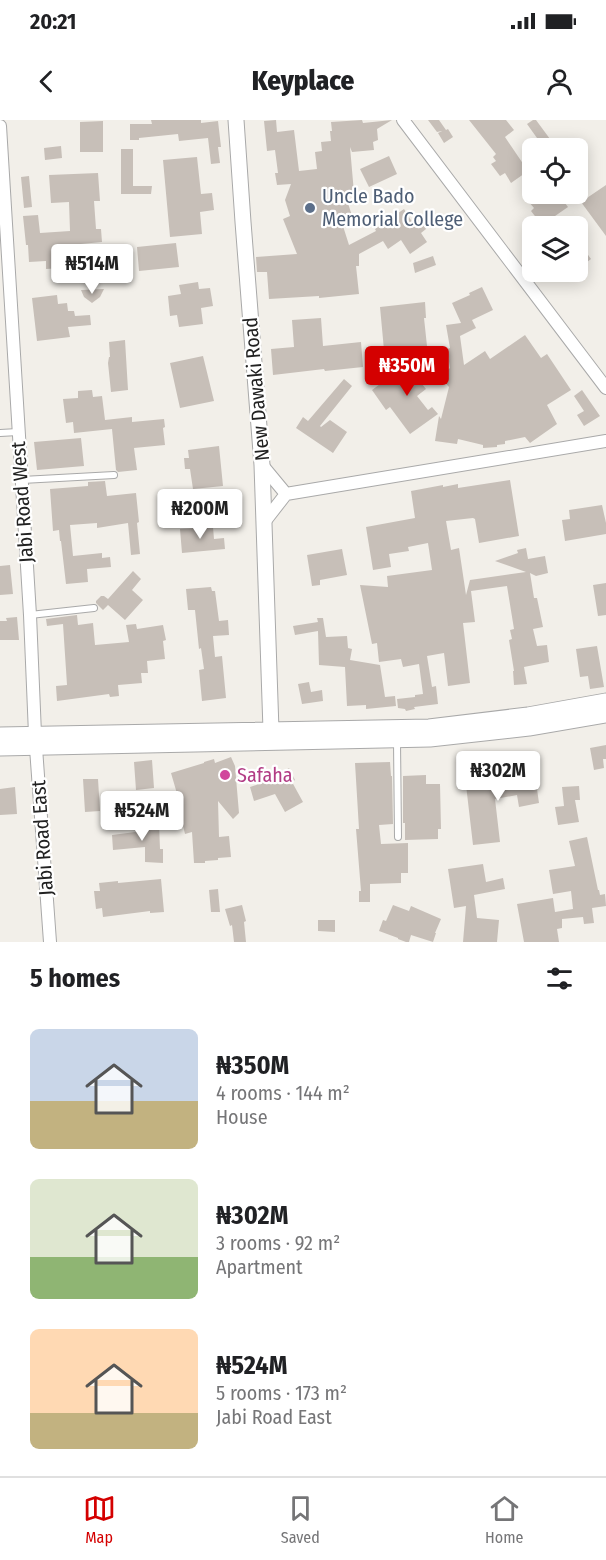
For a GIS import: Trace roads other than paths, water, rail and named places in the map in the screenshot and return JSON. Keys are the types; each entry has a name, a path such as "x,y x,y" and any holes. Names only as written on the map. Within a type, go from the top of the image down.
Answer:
{"street":[{"name":"New Dawaki Road","path":"236,120 262,465 271,730"},
{"path":"403,120 606,388"},
{"name":"Jabi Road West","path":"0,126 30,615 35,741"},
{"path":"264,521 286,494 606,441"},
{"path":"262,465 286,494"},
{"path":"0,748 35,741 271,730 429,727 528,715 606,702"},
{"path":"0,735 35,741 430,739 529,728 606,715"},
{"name":"Jabi Road East","path":"35,741 50,942"}],"lane":[{"path":"0,433 18,432"},
{"path":"21,480 114,474"},
{"path":"30,615 94,608"},
{"path":"396,740 398,837"}],"place":[{"name":"Uncle Bado Memorial College","path":"310,208"},
{"name":"Safaha","path":"225,775"}]}
